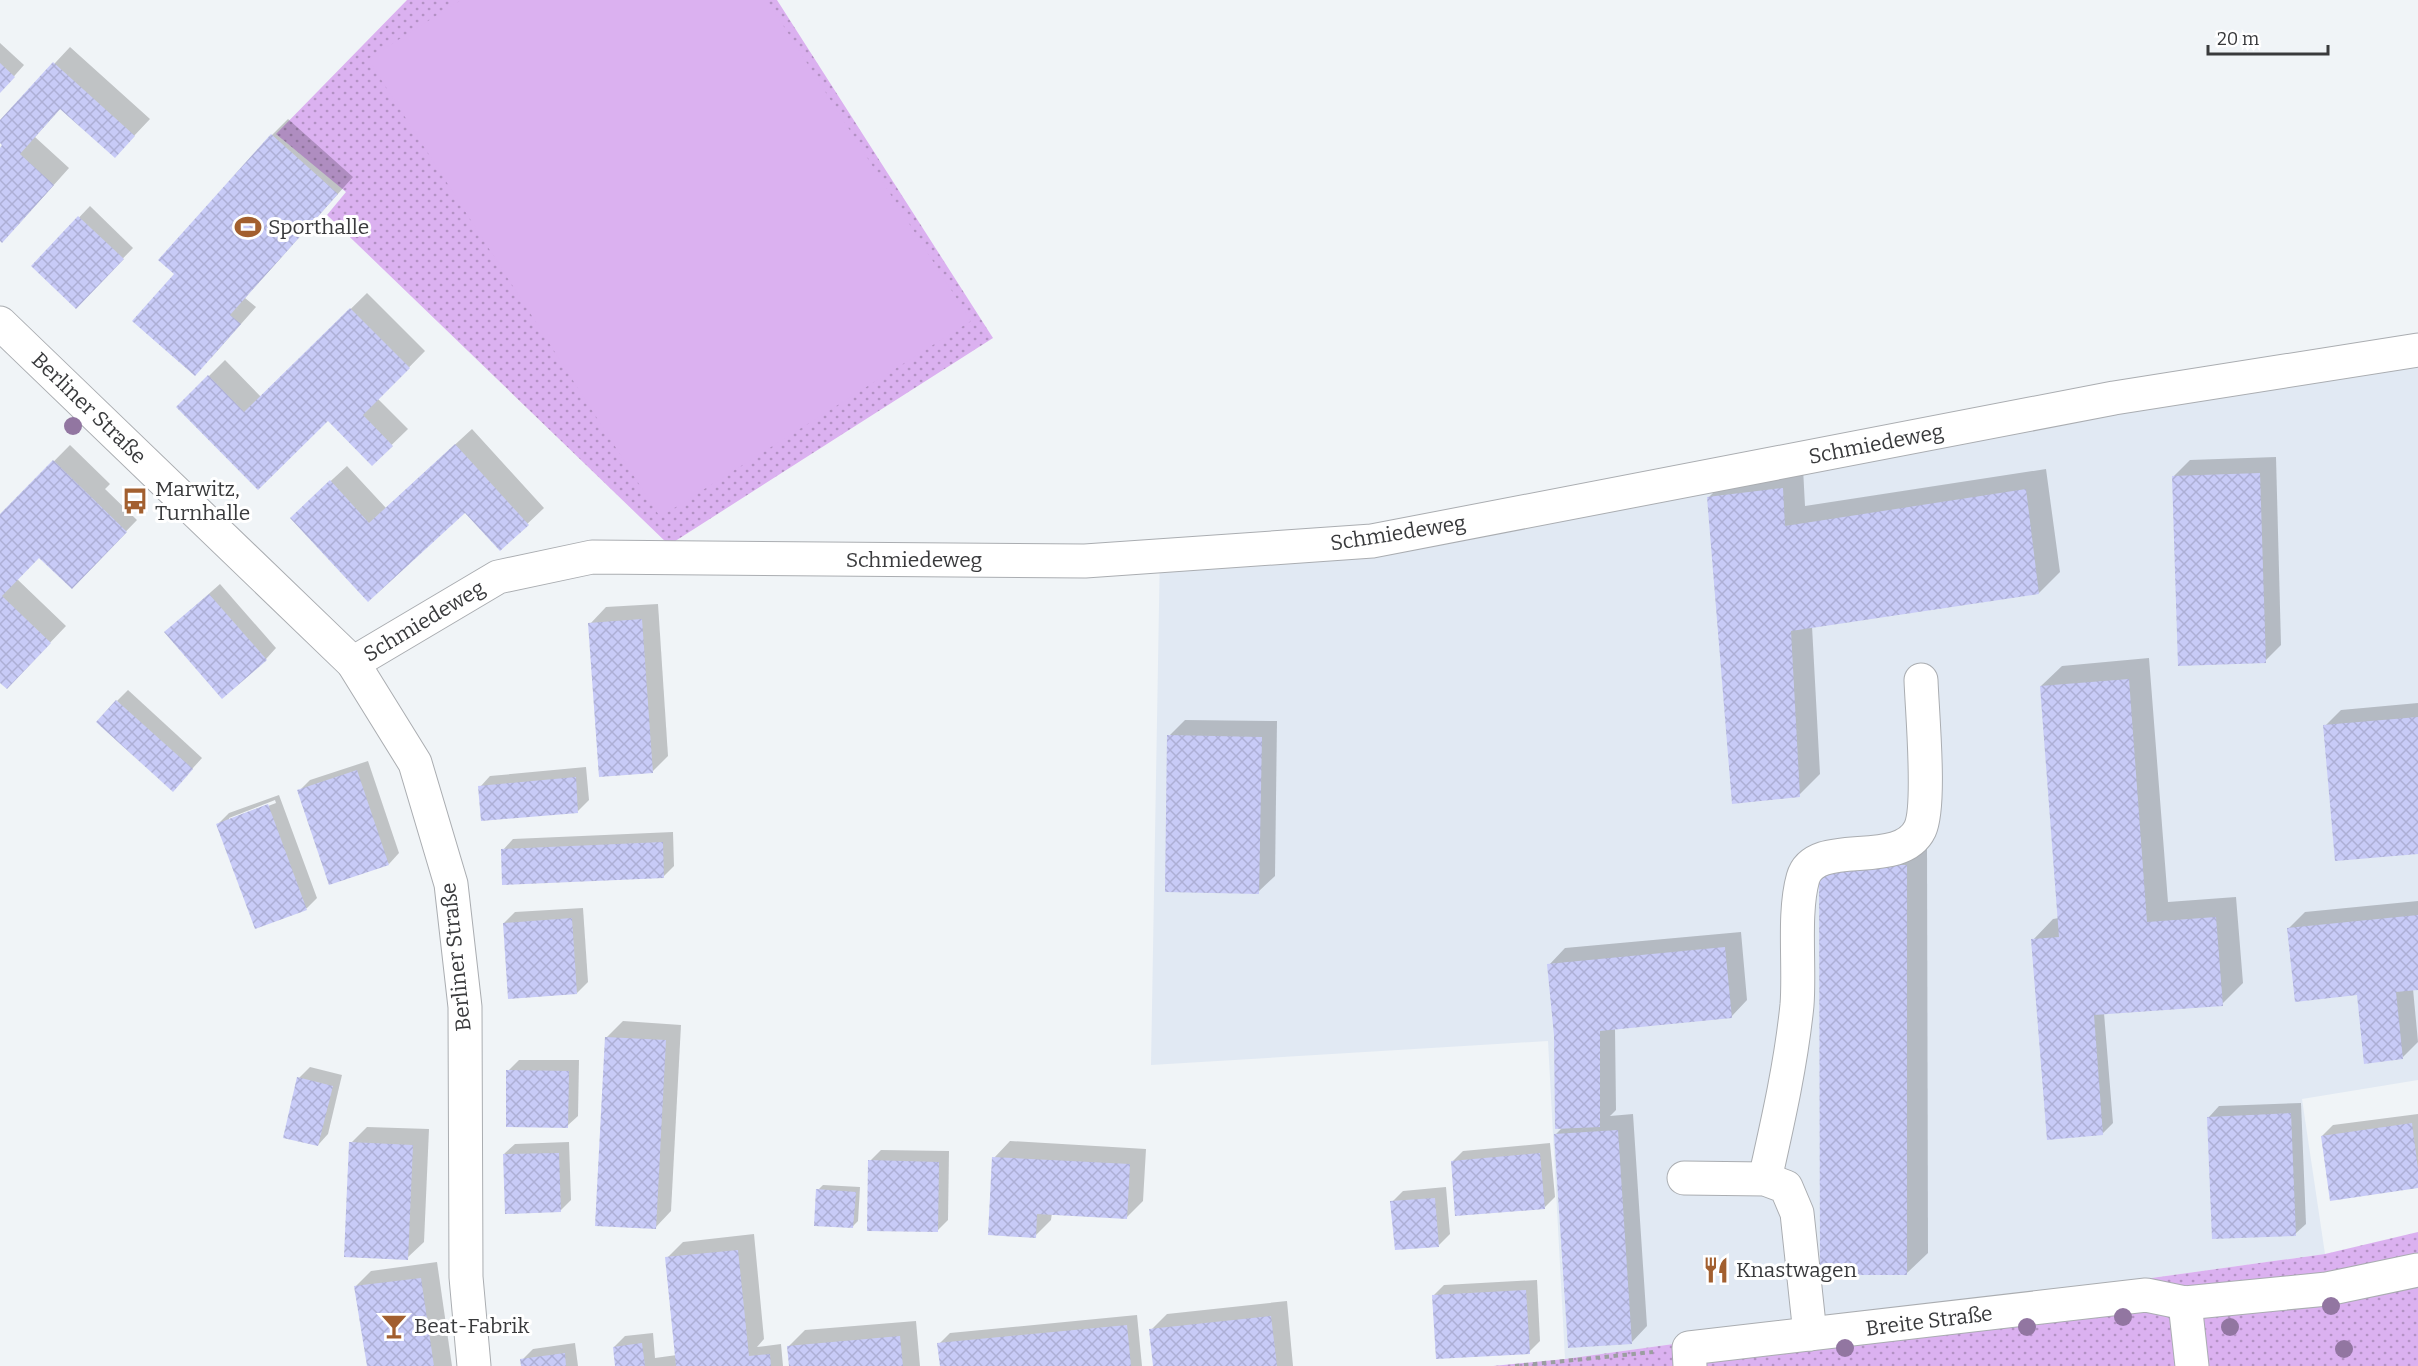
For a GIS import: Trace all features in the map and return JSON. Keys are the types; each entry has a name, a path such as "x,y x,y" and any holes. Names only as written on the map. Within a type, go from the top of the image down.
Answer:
{"street":[{"name":"Berliner Straße","path":"0,323 353,663 415,763 451,884 465,1007 466,1277 474,1366"},
{"name":"Schmiedeweg","path":"353,663 498,576 592,557 1085,561 1372,541 2114,398 2418,351"},
{"path":"1765,1179 1784,1095 1797,1004 1803,878 1809,865 1821,859 1897,848 1913,841 1921,827 1925,802 1921,680"},
{"path":"1684,1178 1765,1179 1786,1187 1797,1213 1810,1334"},
{"name":"Breite Straße","path":"1690,1357 1810,1334 2146,1295 2186,1303 2327,1289 2418,1270"},
{"path":"2186,1303 2192,1366"}],"path":[{"path":"1515,1366 1690,1357"}],"shaded area":[{"path":"407,0 777,0 993,338 669,545 327,215 346,192 276,134"},
{"path":"461,0 767,0 971,321 660,517 368,59"},
{"path":"2418,336 2418,1080 2302,1099 2325,1254 1565,1359 1548,1041 1151,1065 1160,548 1373,525"},
{"path":"2418,1232 2418,1366 1493,1366 1565,1359 2325,1254"}],"building":[{"path":"53,62 135,136 115,158 60,109 20,154 54,185 2,243 0,241 0,148 2,145 0,143 0,120"},
{"path":"0,63 15,77 0,93"},
{"name":"Sporthalle","path":"271,134 338,194 230,315 241,324 195,376 132,321 174,274 158,260"},
{"path":"78,216 124,259 76,309 31,266"},
{"path":"350,308 410,368 363,415 393,446 372,466 328,421 258,490 176,407 208,375 244,412"},
{"path":"455,444 529,525 500,551 465,513 368,602 290,518 330,480 369,523"},
{"path":"53,460 127,532 72,589 39,558 2,596 51,643 7,689 0,683 0,514"},
{"path":"2260,473 2266,663 2178,666 2172,476"},
{"path":"1783,488 1785,526 2026,489 2039,594 1791,631 1800,797 1732,804 1707,497"},
{"path":"209,594 267,660 222,699 164,632"},
{"path":"642,619 653,773 599,777 588,623"},
{"path":"2129,679 2147,922 2216,917 2223,1006 2094,1015 2103,1135 2047,1140 2031,939 2059,937 2040,686"},
{"path":"116,700 193,769 173,792 96,722"},
{"path":"2418,717 2418,854 2335,861 2323,725"},
{"path":"1167,735 1262,737 1259,894 1165,892"},
{"path":"357,770 389,865 329,885 297,790"},
{"path":"576,777 578,813 481,821 478,786"},
{"path":"268,804 307,910 255,929 216,824"},
{"path":"663,842 664,878 502,885 501,849"},
{"path":"1819,865 1907,865 1907,1275 1820,1275"},
{"path":"2418,915 2418,990 2396,992 2403,1059 2364,1064 2357,995 2295,1002 2287,928"},
{"path":"572,918 577,994 508,999 503,923"},
{"path":"1725,947 1732,1018 1600,1031 1600,1127 1555,1129 1554,1035 1547,964"},
{"path":"605,1037 666,1040 656,1229 595,1226"},
{"path":"506,1070 569,1071 568,1128 506,1127"},
{"path":"297,1077 333,1086 318,1146 283,1138"},
{"path":"2291,1113 2296,1236 2212,1239 2207,1117"},
{"path":"2412,1123 2418,1188 2330,1201 2321,1136"},
{"path":"1618,1130 1632,1344 1568,1348 1554,1134"},
{"path":"349,1142 413,1145 408,1260 344,1257"},
{"path":"559,1153 561,1212 505,1214 503,1154"},
{"path":"1540,1153 1545,1209 1455,1216 1451,1161"},
{"path":"992,1157 1130,1164 1127,1219 1037,1214 1036,1238 988,1235"},
{"path":"868,1160 939,1162 938,1232 867,1231"},
{"path":"816,1189 856,1192 853,1228 814,1226"},
{"path":"1435,1198 1439,1247 1395,1250 1390,1201"},
{"path":"738,1250 749,1356 770,1354 771,1366 676,1366 665,1257"},
{"name":"Beat-Fabrik","path":"421,1278 434,1366 367,1366 354,1286"},
{"path":"1526,1290 1530,1354 1436,1359 1432,1295"},
{"path":"1271,1316 1277,1366 1153,1366 1149,1329"},
{"path":"1127,1325 1131,1366 940,1366 937,1343"},
{"path":"900,1336 903,1366 789,1366 787,1346"},
{"path":"642,1343 645,1366 615,1366 613,1347"},
{"path":"565,1353 566,1366 521,1366 520,1359"}],"place":[{"name":"Sporthalle","path":"248,227"},
{"name":"Marwitz, Turnhalle","path":"135,501"},
{"name":"Knastwagen","path":"1716,1270"},
{"name":"Beat-Fabrik","path":"394,1326"}]}
